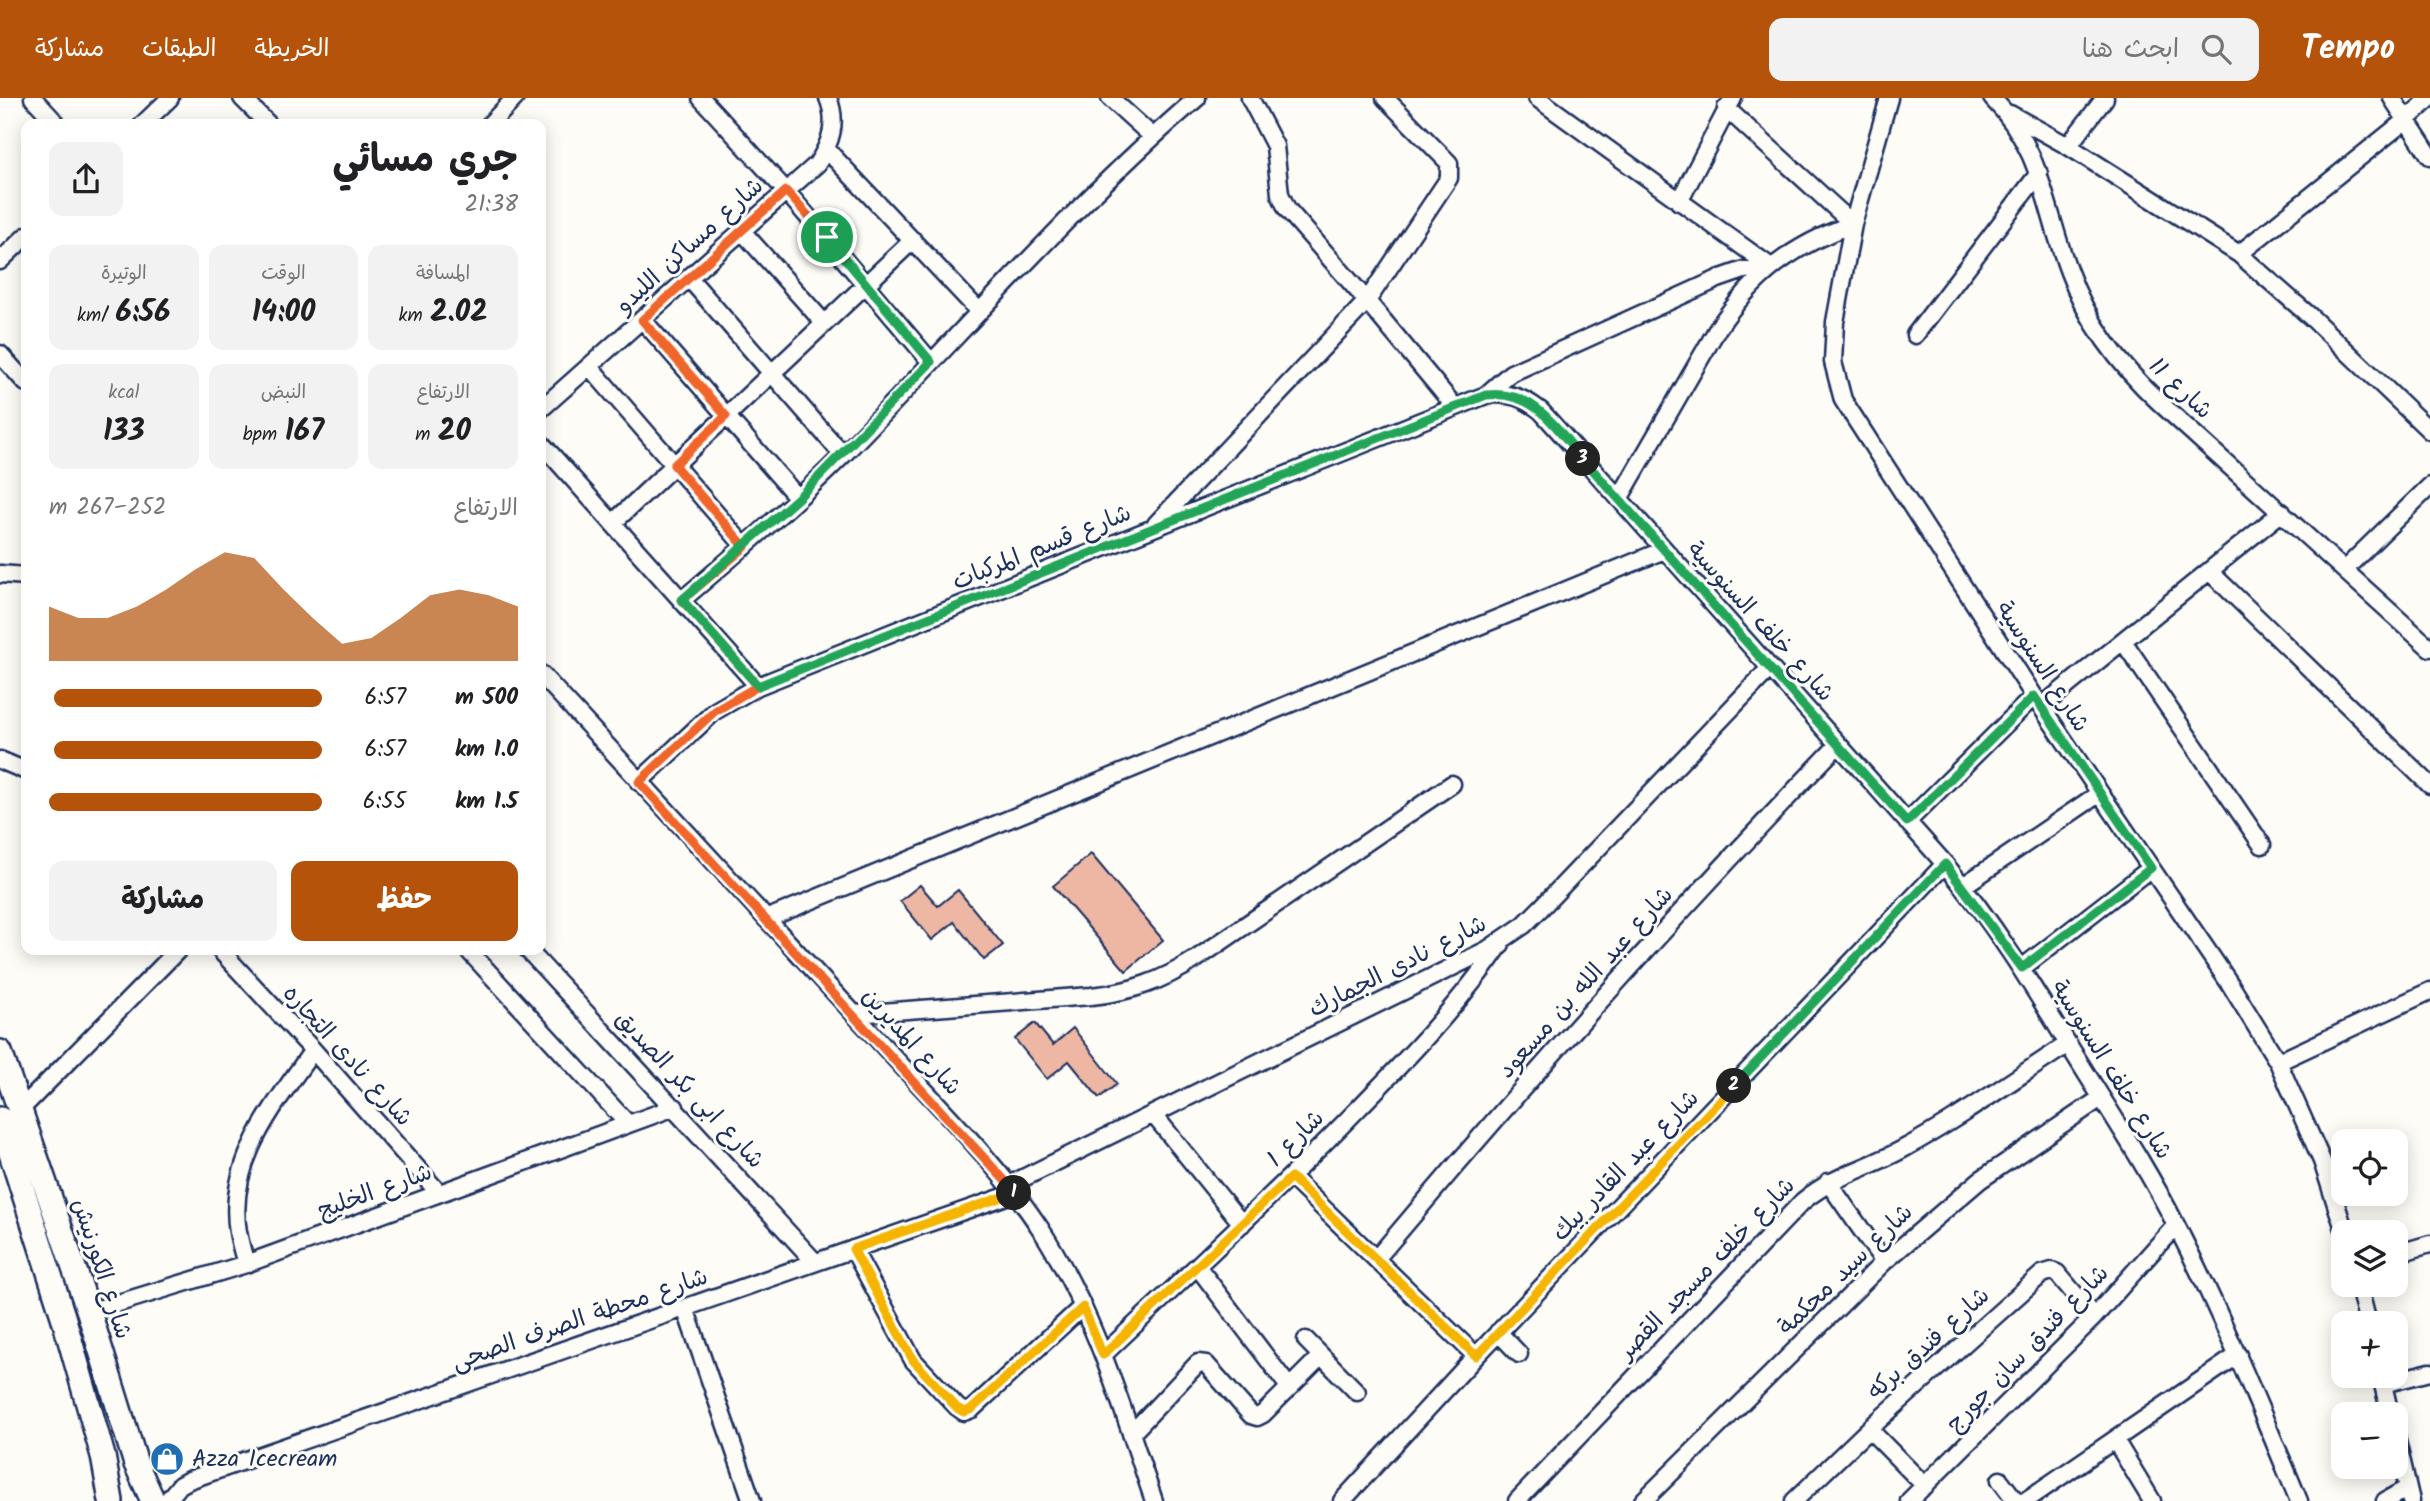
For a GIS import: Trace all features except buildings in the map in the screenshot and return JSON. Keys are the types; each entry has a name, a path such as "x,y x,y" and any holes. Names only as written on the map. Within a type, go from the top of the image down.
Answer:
{"street":[{"path":"33,98 52,119"},
{"path":"148,119 170,98"},
{"path":"242,98 263,119"},
{"path":"494,119 515,98"},
{"path":"701,98 786,191 931,362"},
{"path":"828,98 834,121 827,150 978,310"},
{"path":"1110,98 1152,136"},
{"path":"682,600 745,547 843,455 978,310 1152,136 1197,98"},
{"path":"1250,98 1275,146 1280,194 1287,209 1455,407"},
{"path":"1152,528 1367,301 1449,178 1449,163 1385,98"},
{"path":"1537,98 1771,267"},
{"name":"شارع السنوسية","path":"1889,98 1853,224 1832,341 1833,362 1843,401 2037,702 2230,984 2278,1062 2322,1161 2340,1220"},
{"name":"شارع 11","path":"1992,98 2019,130 2039,173 2068,271 2091,320 2106,343 2140,385 2430,648"},
{"path":"2068,146 2105,98"},
{"path":"2392,98 2430,156"},
{"path":"2239,254 2430,98"},
{"path":"1619,499 1718,328 1751,285 1798,248 1853,224 1729,101 1679,202"},
{"path":"2005,111 2068,146 2239,254 2312,318 2430,432"},
{"name":"شارع مساكن الليدو","path":"546,403 817,164 827,150"},
{"path":"1915,335 2039,173"},
{"path":"742,231 824,323"},
{"path":"613,523 912,240"},
{"path":"0,261 21,241"},
{"path":"1486,395 1511,373 1718,279 1771,267"},
{"path":"690,278 843,455"},
{"path":"642,320 798,498"},
{"path":"0,354 21,377"},
{"path":"589,366 745,547"},
{"name":"شارع قسم المركبات","path":"639,782 715,711 758,686 1486,395"},
{"name":"شارع خلف السنوسية","path":"1486,395 1516,395 1541,411 1963,886 2022,968 2152,1180 2238,1355 2298,1501"},
{"path":"546,449 758,686"},
{"path":"2345,569 2430,486"},
{"path":"1907,822 2037,702 2123,641 2282,512"},
{"path":"766,919 1664,550"},
{"path":"2210,571 2430,785"},
{"path":"0,574 21,576"},
{"path":"2123,641 2262,845"},
{"name":"شارع نادى الجمارك","path":"1012,1189 1153,1114 1505,939 1541,908 1770,668"},
{"name":"شارع المديرين","path":"546,680 855,1014 1012,1189 1060,1261 1083,1307 1103,1355 1154,1501"},
{"name":"شارع عبد الله بن مسعود","path":"1376,1259 1618,979 1838,744"},
{"path":"0,760 21,769"},
{"path":"855,1014 1091,996 1146,986 1196,959 1452,784"},
{"path":"1963,886 2100,793"},
{"name":"شارع عبد القادر بيك","path":"1342,1501 1498,1332 1945,864"},
{"path":"2022,968 2151,868"},
{"name":"شارع 1","path":"1103,1355 1291,1177 1425,1040 1480,974 1505,939"},
{"path":"10,1114 173,955"},
{"name":"شارع نادى التجاره","path":"225,955 439,1193"},
{"path":"473,955 628,1124"},
{"name":"شارع ابى بكر الصديق","path":"533,955 815,1262"},
{"path":"2278,1062 2430,991"},
{"name":"شارع خلف مسجد القصر","path":"1517,1501 1802,1200 1828,1182 1909,1146 2068,1044"},
{"path":"246,1264 237,1230 237,1197 243,1165 256,1135 313,1050"},
{"name":"شارع الكورنيش","path":"0,1052 10,1114 103,1456 111,1501"},
{"name":"شارع سيد محكمة","path":"1643,1501 1884,1262 1980,1181 2101,1098"},
{"name":"شارع الخليج","path":"89,1312 246,1264 674,1107"},
{"name":"شارع الكورنيش","path":"10,1114 89,1312 135,1464 152,1501"},
{"path":"1153,1114 1242,1224"},
{"path":"1291,1177 1476,1356"},
{"path":"1828,1182 1884,1262"},
{"name":"شارع محطة الصرف الصحى","path":"167,1501 180,1485 189,1480 853,1249 1012,1189"},
{"name":"شارع فندق سان جورج","path":"1909,1501 2094,1317 2176,1225"},
{"path":"2408,1250 2430,1244"},
{"path":"853,1249 913,1360 957,1408 964,1412 972,1409 1083,1307"},
{"path":"1197,1266 1289,1387"},
{"name":"شارع فندق بركه","path":"1794,1501 1869,1429 2047,1271 2057,1273 2094,1317"},
{"path":"685,1308 752,1501"},
{"path":"1498,1332 1519,1353"},
{"path":"1306,1340 1357,1392"},
{"path":"2025,1501 2238,1355"},
{"path":"1131,1434 1198,1363 1209,1366 1254,1417 1263,1414 1321,1356"},
{"path":"2408,1376 2430,1372"},
{"path":"1869,1429 1925,1486"},
{"path":"2115,1440 2152,1501"},
{"path":"2000,1480 2016,1501"},
{"path":"2385,1501 2410,1495"}],"place":[{"name":"Azza Icecream","path":"167,1459"}],"route":[{"path":"827,237 786,191 642,320 726,416 674,465 745,547 682,600 758,686 715,711 639,782 855,1014 1015,1193 853,1249 913,1360 957,1408 964,1412 972,1409 1083,1307 1103,1355 1291,1177 1476,1356 1945,864 2022,968 2151,868 2034,696 1907,822 1541,411 1516,395 1501,393 1486,395 1455,407 758,686 720,643 682,600 745,547 843,455 931,362 827,237"}]}
